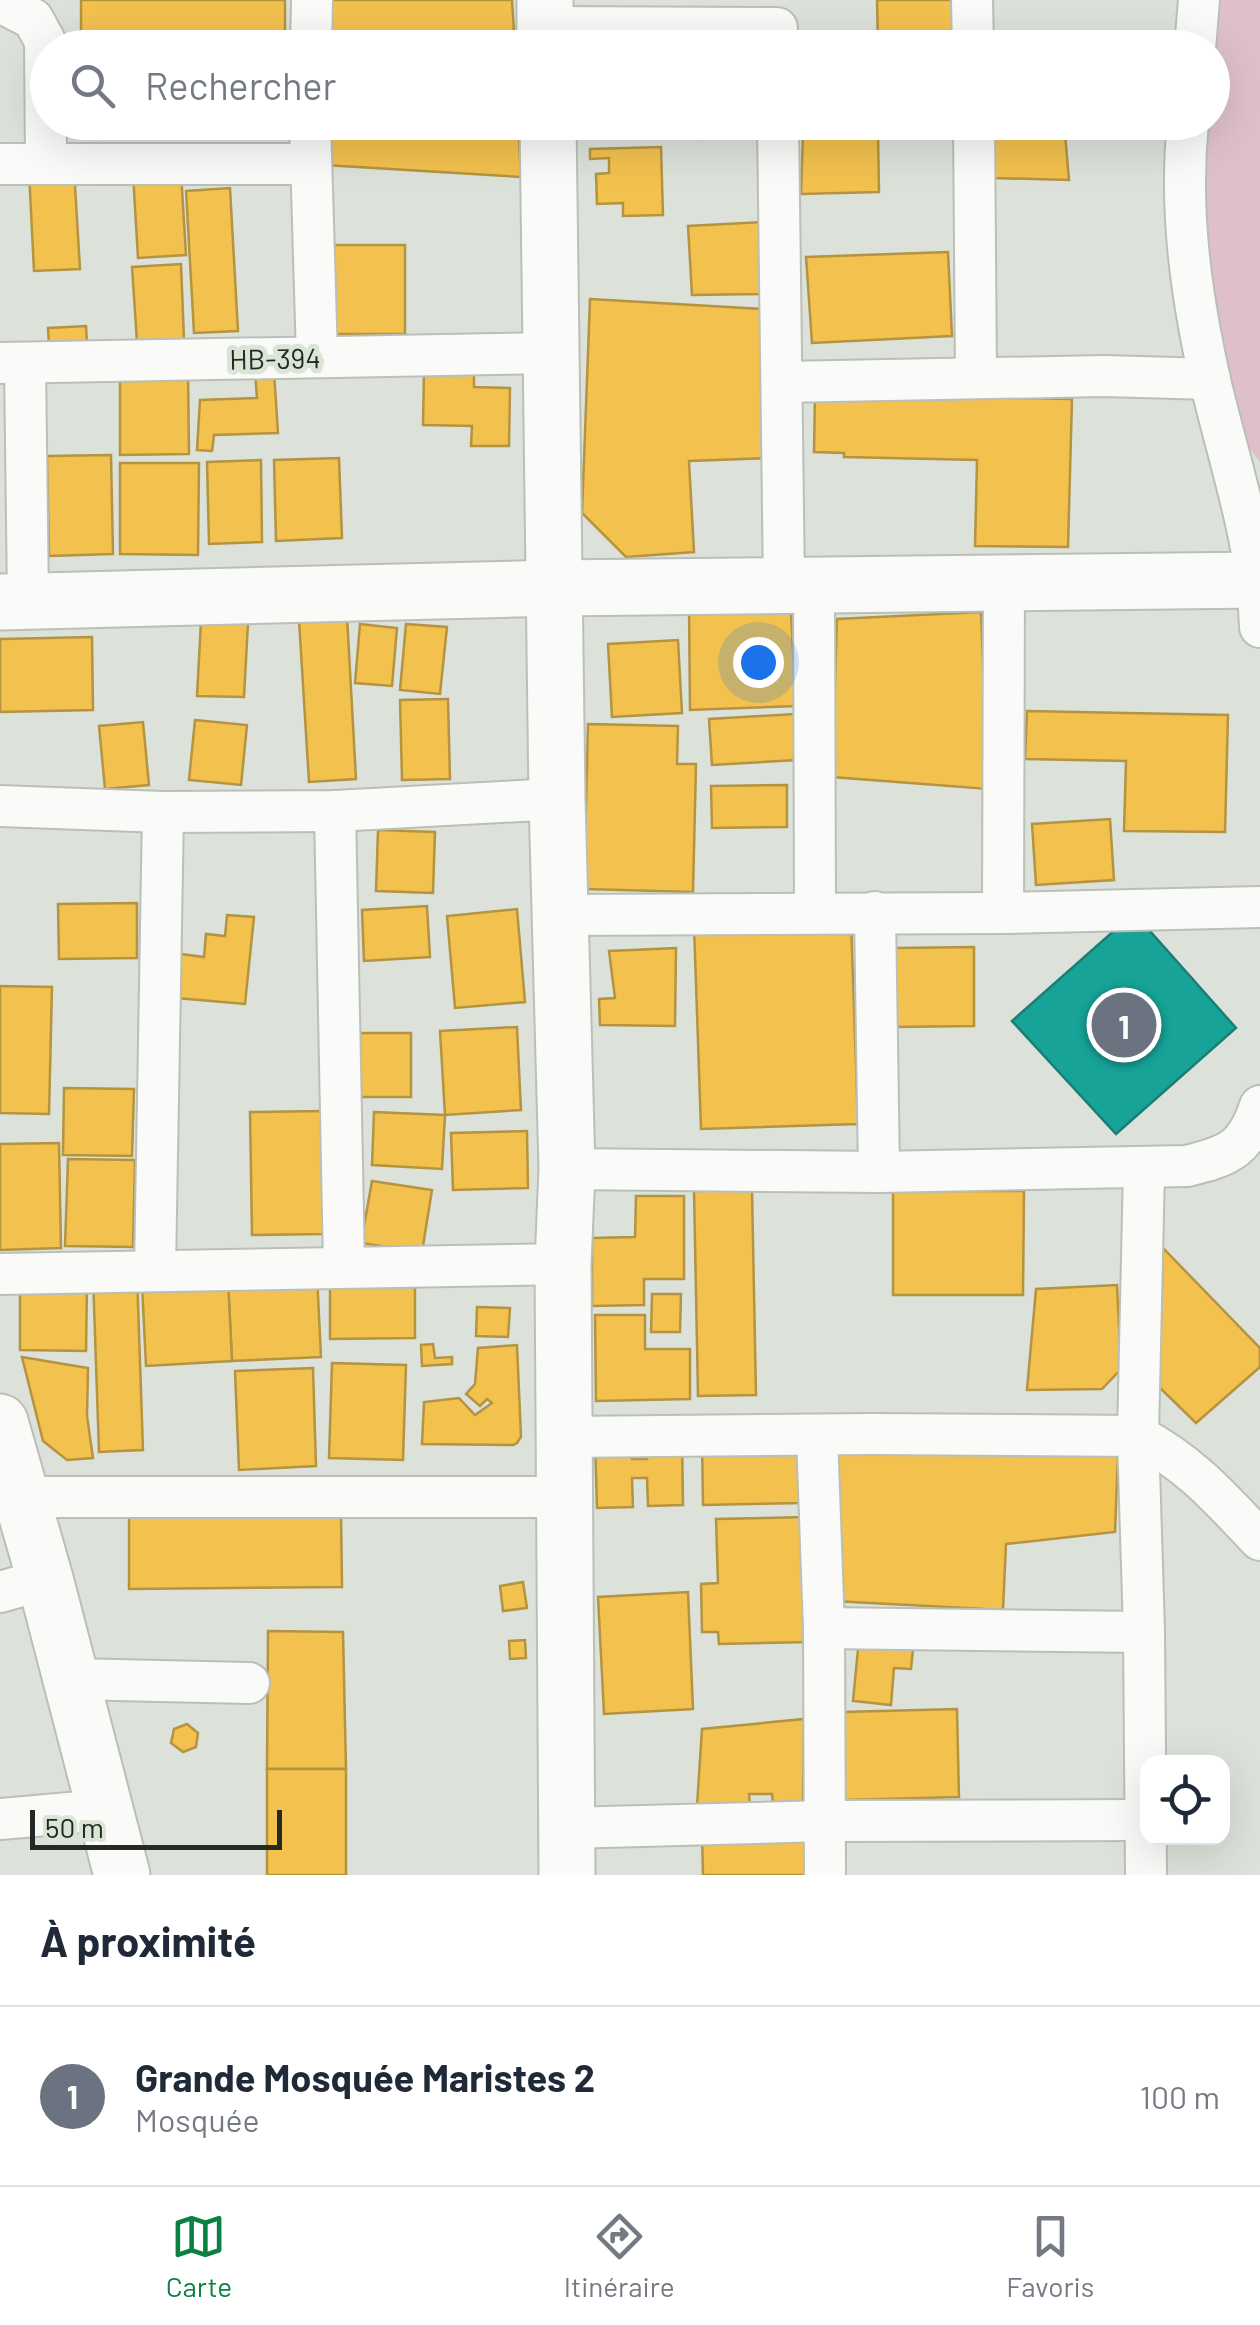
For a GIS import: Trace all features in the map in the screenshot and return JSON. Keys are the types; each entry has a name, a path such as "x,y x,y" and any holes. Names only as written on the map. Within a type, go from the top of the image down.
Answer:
{"street":[{"path":"311,30 312,0"},
{"path":"972,0 973,30"},
{"path":"1197,30 1200,0"},
{"path":"0,2 33,20 39,30"},
{"path":"545,25 777,25"},
{"path":"46,140 46,162"},
{"path":"310,140 317,357"},
{"path":"548,140 556,800 567,1168 563,1264 567,1852 826,1821 1140,1820"},
{"path":"778,140 782,382 799,585 816,912"},
{"path":"974,140 976,377"},
{"path":"1186,140 1188,265 1210,379 1259,580 1260,627"},
{"path":"0,164 310,164"},
{"name":"HB-394","path":"12,363 550,353"},
{"path":"12,363 14,601 554,588 1259,580"},
{"path":"782,382 1104,376 1210,379"},
{"path":"1004,585 1004,913"},
{"path":"0,806 163,812 335,812 556,800"},
{"path":"155,1270 163,812"},
{"path":"335,812 344,1266"},
{"path":"561,915 1004,913 1260,907"},
{"path":"875,912 879,1172"},
{"path":"567,1168 1144,1170 1218,1159 1255,1136"},
{"path":"1144,1170 1138,1436 1144,1755"},
{"path":"0,1274 563,1264"},
{"path":"818,1435 824,1628 824,1875"},
{"path":"564,1437 1138,1436 1171,1453 1199,1476 1260,1540"},
{"path":"122,1875 70,1680 22,1585 8,1464 564,1497"},
{"path":"824,1628 1144,1632"},
{"path":"70,1680 249,1683"},
{"path":"0,1819 103,1810"},
{"path":"1145,1845 1146,1875"}],"shaded area":[{"path":"1210,0 1260,0 1260,462 1231,423 1196,252 1196,140 1230,140 1230,30 1210,30"}],"building: Logements":[{"path":"81,0 285,0 285,30 81,30"},
{"path":"326,0 512,0 514,30 326,30"},
{"path":"877,0 956,0 957,30 878,30"},
{"path":"325,140 519,140 521,177 325,165"},
{"path":"803,140 878,140 879,192 801,194"},
{"path":"989,140 1066,140 1069,180 992,178"},
{"path":"661,147 663,215 623,216 623,203 597,204 596,174 609,173 609,158 590,159 590,149"},
{"path":"74,169 80,269 34,271 29,172"},
{"path":"181,172 186,255 138,258 133,174"},
{"path":"230,188 238,331 194,333 186,191"},
{"path":"763,222 761,294 692,295 688,226"},
{"path":"332,245 405,245 405,334 332,334"},
{"path":"948,252 952,336 812,343 806,257"},
{"path":"181,264 184,339 137,342 132,267"},
{"path":"590,299 762,309 769,458 689,461 694,552 626,557 582,513"},
{"path":"86,326 87,344 49,346 48,328"},
{"path":"188,369 189,454 120,455 120,370"},
{"path":"424,371 474,372 474,387 510,388 509,446 471,446 472,426 423,425"},
{"path":"274,372 278,433 214,435 212,451 197,450 200,400 257,398 255,373"},
{"path":"815,394 1072,399 1068,547 975,546 977,460 844,457 844,453 814,452"},
{"path":"111,455 113,554 49,556 47,456"},
{"path":"339,458 342,538 276,541 274,460"},
{"path":"261,460 262,542 209,544 207,462"},
{"path":"120,463 199,463 198,555 120,554"},
{"path":"762,602 791,613 796,706 690,710 689,605"},
{"path":"981,612 988,789 832,777 837,619"},
{"path":"347,616 356,779 309,782 299,620"},
{"path":"201,621 248,623 244,697 197,696"},
{"path":"360,624 397,628 392,686 355,683"},
{"path":"406,624 447,627 440,694 400,690"},
{"path":"92,637 93,710 0,712 0,639"},
{"path":"678,640 682,713 612,717 608,644"},
{"path":"448,699 450,779 402,780 400,700"},
{"path":"1027,711 1228,715 1225,832 1124,831 1126,761 1025,759"},
{"path":"795,714 797,760 712,765 709,719"},
{"path":"195,720 247,725 241,785 189,780"},
{"path":"143,722 149,785 105,789 99,726"},
{"path":"588,724 678,726 677,764 696,764 693,892 584,889"},
{"path":"787,785 787,827 712,828 711,786"},
{"path":"1110,819 1114,880 1036,885 1032,824"},
{"path":"378,830 435,832 433,893 376,891"},
{"path":"137,903 137,958 59,959 58,904"},
{"path":"427,906 430,957 364,961 362,910"},
{"path":"517,909 525,1002 455,1008 447,916"},
{"path":"227,915 254,917 245,1004 177,998 181,954 204,957 206,934 225,936"},
{"path":"851,920 858,1124 701,1129 694,926"},
{"path":"974,947 974,1026 896,1027 895,948"},
{"path":"676,948 675,1026 600,1025 599,999 615,998 609,951"},
{"path":"0,986 52,987 49,1114 0,1113"},
{"path":"517,1027 521,1110 445,1115 440,1031"},
{"path":"360,1033 411,1033 411,1097 360,1097"},
{"path":"64,1088 134,1089 132,1156 63,1155"},
{"path":"323,1111 325,1234 252,1235 250,1112"},
{"path":"374,1112 445,1115 442,1169 372,1165"},
{"path":"527,1131 528,1188 453,1190 451,1133"},
{"path":"59,1143 61,1248 0,1250 0,1144"},
{"path":"68,1159 135,1160 133,1247 65,1246"},
{"path":"372,1181 432,1190 422,1252 361,1243"},
{"path":"752,1190 756,1395 698,1396 694,1191"},
{"path":"893,1191 1024,1191 1023,1295 893,1295"},
{"path":"636,1196 684,1196 684,1279 644,1279 644,1305 592,1306 592,1238 635,1237"},
{"path":"1163,1248 1260,1348 1260,1367 1196,1423 1159,1387"},
{"path":"330,1273 415,1273 415,1338 330,1339"},
{"path":"137,1274 143,1450 99,1452 93,1276"},
{"path":"317,1275 321,1357 232,1361 228,1280"},
{"path":"228,1280 232,1361 146,1366 142,1284"},
{"path":"20,1284 87,1284 86,1351 20,1350"},
{"path":"1117,1285 1121,1369 1102,1389 1027,1390 1036,1289"},
{"path":"652,1294 681,1294 680,1332 651,1332"},
{"path":"477,1307 510,1308 508,1337 476,1336"},
{"path":"595,1315 645,1315 645,1349 690,1349 690,1399 596,1401"},
{"path":"433,1344 435,1358 452,1357 452,1364 422,1366 421,1345"},
{"path":"517,1345 521,1437 517,1443 422,1444 424,1402 459,1398 475,1415 492,1403 487,1399 480,1406 466,1394 475,1384 478,1348"},
{"path":"22,1357 88,1368 87,1416 93,1458 67,1460 43,1441"},
{"path":"332,1363 406,1365 403,1460 329,1458"},
{"path":"313,1368 316,1466 239,1470 235,1371"},
{"path":"801,1436 803,1503 703,1505 702,1438"},
{"path":"682,1437 683,1505 648,1506 647,1478 632,1478 633,1507 597,1508 595,1441 631,1440 632,1459 647,1459 646,1438"},
{"path":"828,1454 1118,1454 1115,1532 1006,1544 1003,1610 833,1601"},
{"path":"341,1512 342,1587 129,1589 129,1513"},
{"path":"807,1517 809,1642 719,1644 718,1632 702,1632 701,1584 718,1583 716,1519"},
{"path":"523,1582 527,1608 503,1611 500,1586"},
{"path":"688,1592 693,1709 604,1714 598,1597"},
{"path":"268,1631 343,1632 346,1769 267,1769"},
{"path":"859,1639 914,1639 911,1669 894,1668 891,1705 853,1701"},
{"path":"525,1640 526,1658 510,1659 509,1641"},
{"path":"957,1709 959,1797 844,1800 843,1712"},
{"path":"804,1719 803,1802 773,1803 772,1794 749,1794 750,1804 697,1806 702,1729"},
{"path":"187,1724 198,1733 196,1747 183,1752 171,1743 174,1729"},
{"path":"267,1769 346,1769 346,1875 267,1875"},
{"path":"804,1833 805,1875 703,1875 702,1836"}],"building: Public":[{"path":"1134,913 1236,1028 1116,1134 1012,1021"}],"place":[{"name":"Grande Mosquée Maristes 2","path":"1124,1025"}]}
